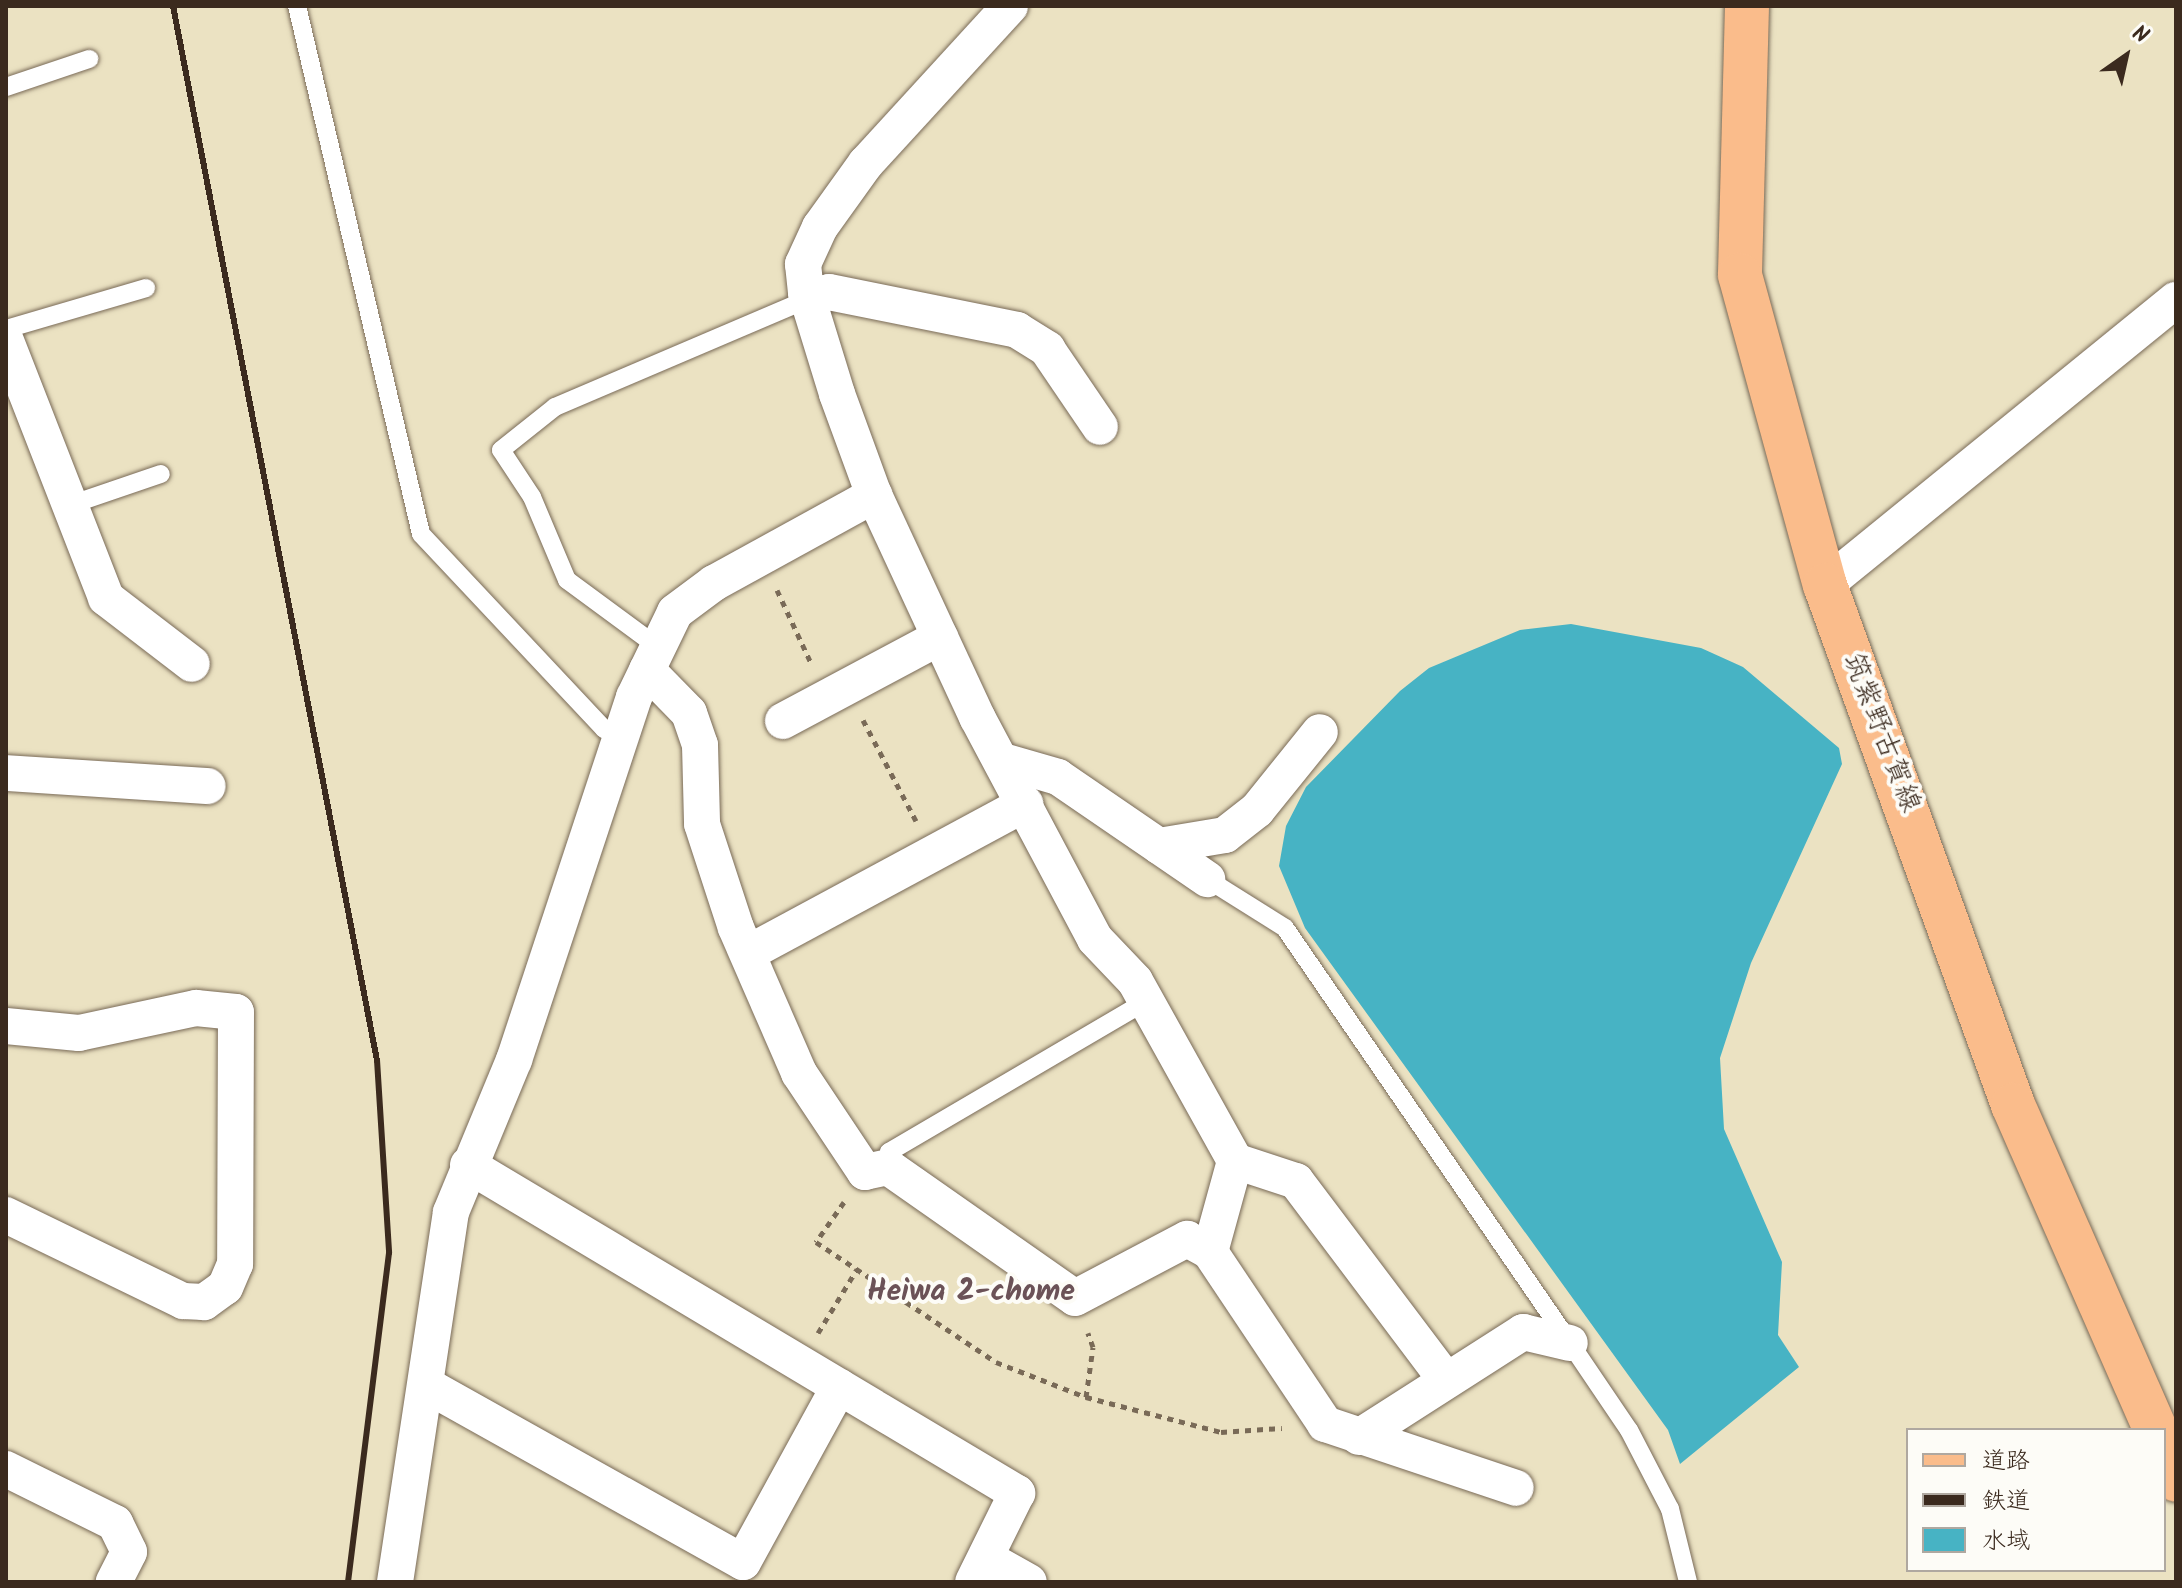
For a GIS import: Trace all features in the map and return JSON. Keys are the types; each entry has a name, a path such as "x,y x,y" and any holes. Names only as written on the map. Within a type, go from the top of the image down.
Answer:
{"main road":[{"name":"筑紫野古賀線","path":"1747,6 1740,275 1825,585 2013,1105 2155,1428"},
{"path":"2166,1455 2176,1480"}],"street":[{"path":"1010,6 866,163 820,227 803,264 808,299 874,495 940,637 1095,939 1146,1001 1235,1161 1296,1181 1446,1380"},
{"path":"808,299 829,292 1017,330 1047,349 1100,427"},
{"path":"1825,585 2176,300"},
{"path":"6,341 67,506 106,598 192,664"},
{"path":"395,1582 451,1212 514,1060 620,736 653,658 675,612 761,557 874,495"},
{"path":"783,721 940,637"},
{"path":"653,658 689,713 700,745 702,824 748,953 799,1073 877,1169 1075,1298 1187,1239 1210,1252 1325,1424 1516,1488"},
{"path":"1159,846 1225,835 1257,810 1320,732"},
{"path":"1003,761 1058,777 1207,879"},
{"path":"6,773 208,786"},
{"path":"748,953 1025,804"},
{"path":"6,1026 79,1033 196,1008 236,1012 235,1264 225,1287 204,1302 183,1301 6,1215"},
{"path":"1210,1252 1235,1161"},
{"path":"468,1165 1017,1493 979,1570 1029,1582"},
{"path":"1359,1437 1523,1332 1570,1343"},
{"path":"426,1385 743,1562 839,1387"},
{"path":"6,1469 115,1523 129,1552 114,1582"}],"lane":[{"path":"297,6 421,534 604,729 620,736"},
{"path":"6,87 89,59"},
{"path":"6,329 146,288"},
{"path":"653,658 567,580 532,497 501,450 555,407 808,299"},
{"path":"67,506 161,474"},
{"path":"1207,879 1285,928 1570,1343 1670,1509 1688,1582"},
{"path":"877,1169 889,1152 1146,1001"}],"path":[{"path":"761,557 836,692 933,853"},
{"path":"877,1169 816,1242 996,1362 1086,1397 1221,1432 1325,1424"},
{"path":"799,1363 857,1269"},
{"path":"1075,1298 1093,1347 1086,1397"}],"water":[{"path":"1571,624 1701,648 1743,667 1839,748 1842,764 1751,963 1720,1058 1724,1129 1782,1262 1778,1335 1799,1367 1680,1464 1668,1430 1305,928 1279,866 1286,826 1306,787 1400,691 1429,668 1520,630"}],"railway":[{"path":"173,6 377,1060 389,1253 348,1582"}],"district":[{"name":"Heiwa 2-chome","path":"971,1292"}]}
